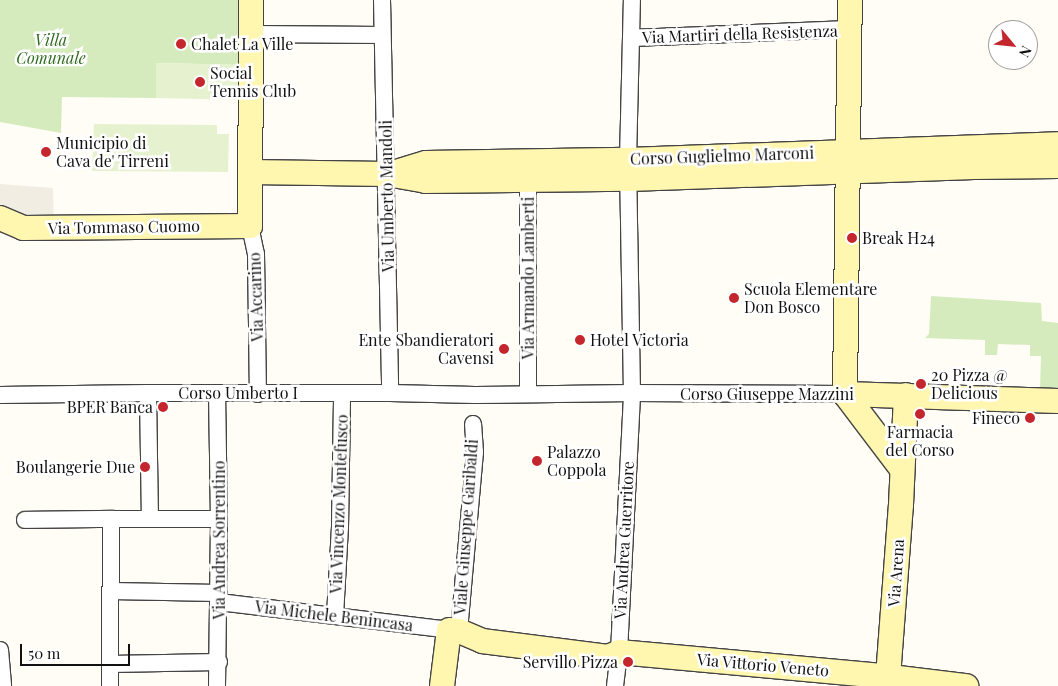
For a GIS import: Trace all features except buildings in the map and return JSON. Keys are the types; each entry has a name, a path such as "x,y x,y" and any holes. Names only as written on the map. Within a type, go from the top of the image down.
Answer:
{"street":[{"name":"Via Accarino","path":"251,0 250,226 256,254 258,394"},
{"name":"Via Umberto Mandoli","path":"382,0 390,393"},
{"name":"Via Andrea Guerritore","path":"615,686 619,652 632,393 629,170 632,0"},
{"path":"850,0 845,394 902,469"},
{"name":"Via Martiri della Resistenza","path":"632,38 849,30"},
{"path":"251,34 382,35"},
{"name":"Corso Guglielmo Marconi","path":"250,172 387,174 425,181 528,171 629,170 974,157 1058,144"},
{"name":"Corso Guglielmo Marconi","path":"974,157 1058,166"},
{"name":"Via Armando Lamberti","path":"528,171 528,394"},
{"name":"Via Tommaso Cuomo","path":"0,218 22,228 250,226"},
{"path":"148,393 150,519"},
{"name":"Via Vincenzo Montefusco","path":"335,616 340,527 342,393"},
{"name":"Corso Umberto I","path":"0,395 390,393 475,396"},
{"name":"Corso Giuseppe Mazzini","path":"475,396 632,393 845,394 1058,401"},
{"name":"Via Andrea Sorrentino","path":"217,686 219,662 218,394"},
{"path":"872,428 872,412 876,403 897,395"},
{"name":"Via Arena","path":"888,677 902,469 897,395"},
{"name":"Viale Giuseppe Garibaldi","path":"452,686 454,631 475,452 473,424"},
{"path":"110,686 112,519"},
{"path":"25,520 219,519"},
{"name":"Via Michele Benincasa","path":"111,591 219,598 335,616 454,631"},
{"name":"Via Vittorio Veneto","path":"454,631 482,641 608,657 619,652 966,686"},
{"name":"Viale Giuseppe Garibaldi","path":"442,686 454,631"},
{"path":"0,650 3,686"},
{"path":"110,664 219,662"}],"green space":[{"name":"Villa Comunale","path":"0,0 244,0 244,65 156,63 156,98 62,97 61,133 0,122"},
{"name":"Social Tennis Club","path":"156,63 244,65 243,100 156,98"},
{"path":"94,124 217,125 217,134 229,134 228,172 92,171"},
{"path":"931,296 1041,303 1042,321 1058,323 1058,393 1040,390 1041,356 1030,356 1030,345 998,344 997,355 985,355 985,340 925,338 929,334"}],"shaded area":[{"path":"0,184 53,188 54,228 0,218"}],"place":[{"name":"Chalet La Ville","path":"181,44"},
{"name":"Social Tennis Club","path":"200,82"},
{"name":"Municipio di Cava de' Tirreni","path":"46,152"},
{"name":"Break H24","path":"852,238"},
{"name":"Scuola Elementare Don Bosco","path":"734,298"},
{"name":"Hotel Victoria","path":"580,340"},
{"name":"Ente Sbandieratori Cavensi","path":"504,349"},
{"name":"20 Pizza @ Delicious","path":"921,384"},
{"name":"BPER Banca","path":"163,407"},
{"name":"Farmacia del Corso","path":"920,414"},
{"name":"Fineco","path":"1030,418"},
{"name":"Palazzo Coppola","path":"537,461"},
{"name":"Boulangerie Due","path":"145,467"},
{"name":"Servillo Pizza","path":"628,662"}]}
